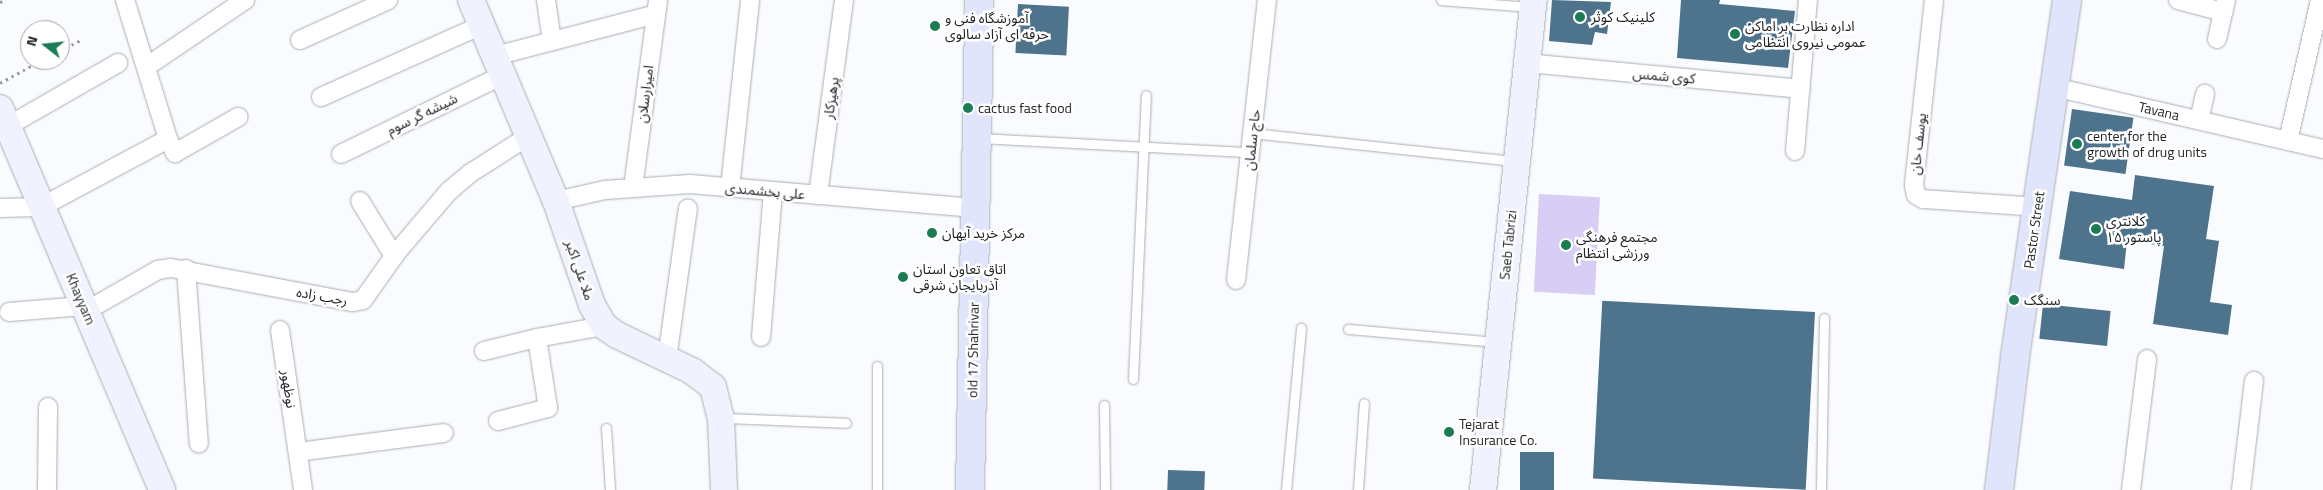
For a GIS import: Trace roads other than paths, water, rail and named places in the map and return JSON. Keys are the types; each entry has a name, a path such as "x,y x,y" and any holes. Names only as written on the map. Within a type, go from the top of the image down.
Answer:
{"main road":[{"name":"ملا علی اکبر","path":"471,0 530,135 556,201 592,305 604,326 617,335 692,371 713,387 721,418 724,490"},
{"name":"old 17 Shahrivar","path":"970,490 979,0"},
{"name":"Pastor Street","path":"1999,490 2015,357 2067,0"},
{"name":"Saeb Tabrizi","path":"1483,490 1534,4"},
{"name":"Khayyam","path":"4,117 162,490"}],"street":[{"path":"125,0 168,139 175,153 238,117"},
{"path":"146,67 245,0"},
{"path":"300,40 388,0"},
{"path":"546,0 552,41"},
{"path":"730,188 750,0"},
{"name":"پرهیزکار","path":"818,195 844,0"},
{"name":"حاج سلمان","path":"1236,280 1267,0"},
{"path":"1795,151 1808,0"},
{"name":"یوسف خان","path":"1934,0 1914,186 1916,195 1923,199 2037,207"},
{"path":"2178,0 2225,6 2217,39"},
{"path":"2288,141 2320,0"},
{"name":"شیشه گر سوم","path":"341,154 499,65 552,41 657,7"},
{"name":"امیرارسلان","path":"633,188 657,7"},
{"path":"321,97 482,25"},
{"path":"4,117 118,63"},
{"name":"کوی شمس","path":"1527,63 1801,89"},
{"name":"Tavana","path":"2054,87 2323,149"},
{"path":"2199,120 2205,94"},
{"name":"رجب زاده","path":"85,309 158,270 171,268 186,269 352,302 363,300 394,256 449,191 469,174 530,135"},
{"path":"0,208 41,207 168,139"},
{"name":"علی بخشمندی","path":"556,201 605,190 690,184 975,208"},
{"path":"761,337 773,191"},
{"path":"360,201 394,256"},
{"path":"667,359 688,208"},
{"path":"186,269 199,444"},
{"path":"10,312 85,309"},
{"path":"484,351 536,338 604,326"},
{"name":"نوظهور","path":"280,330 303,490"},
{"path":"498,421 548,408 536,338"},
{"path":"2130,490 2147,359"},
{"path":"2241,490 2254,381"},
{"path":"47,490 48,407"},
{"path":"298,452 444,434"}],"lane":[{"path":"1441,0 1534,4"},
{"path":"1133,379 1146,95"},
{"path":"1252,133 1517,162"},
{"path":"976,137 1250,152"},
{"path":"1821,490 1824,318"},
{"path":"1286,490 1301,328"},
{"path":"1348,329 1498,342"},
{"path":"877,366 877,490"},
{"path":"1358,490 1364,403"},
{"path":"1104,405 1105,490"},
{"path":"721,418 846,423"},
{"path":"606,428 610,490"}],"place":[{"name":"کلینیک کوثر","path":"1580,17"},
{"name":"آموزشگاه فنی و حرفه ای آزاد سالوی","path":"935,26"},
{"name":"اداره نظارت بر اماکن عمومی نیروی انتظامی","path":"1735,34"},
{"name":"cactus fast food","path":"968,108"},
{"name":"center for the growth of drug units","path":"2077,144"},
{"name":"کلانتری ۱۵ پاستور","path":"2096,229"},
{"name":"مرکز خرید آیهان","path":"932,233"},
{"name":"مجتمع فرهنگی ورزشی انتظام","path":"1566,245"},
{"name":"اتاق تعاون استان آذربایجان شرقی","path":"903,277"},
{"name":"سنگک","path":"2014,300"},
{"name":"Tejarat Insurance Co.","path":"1449,432"}]}
